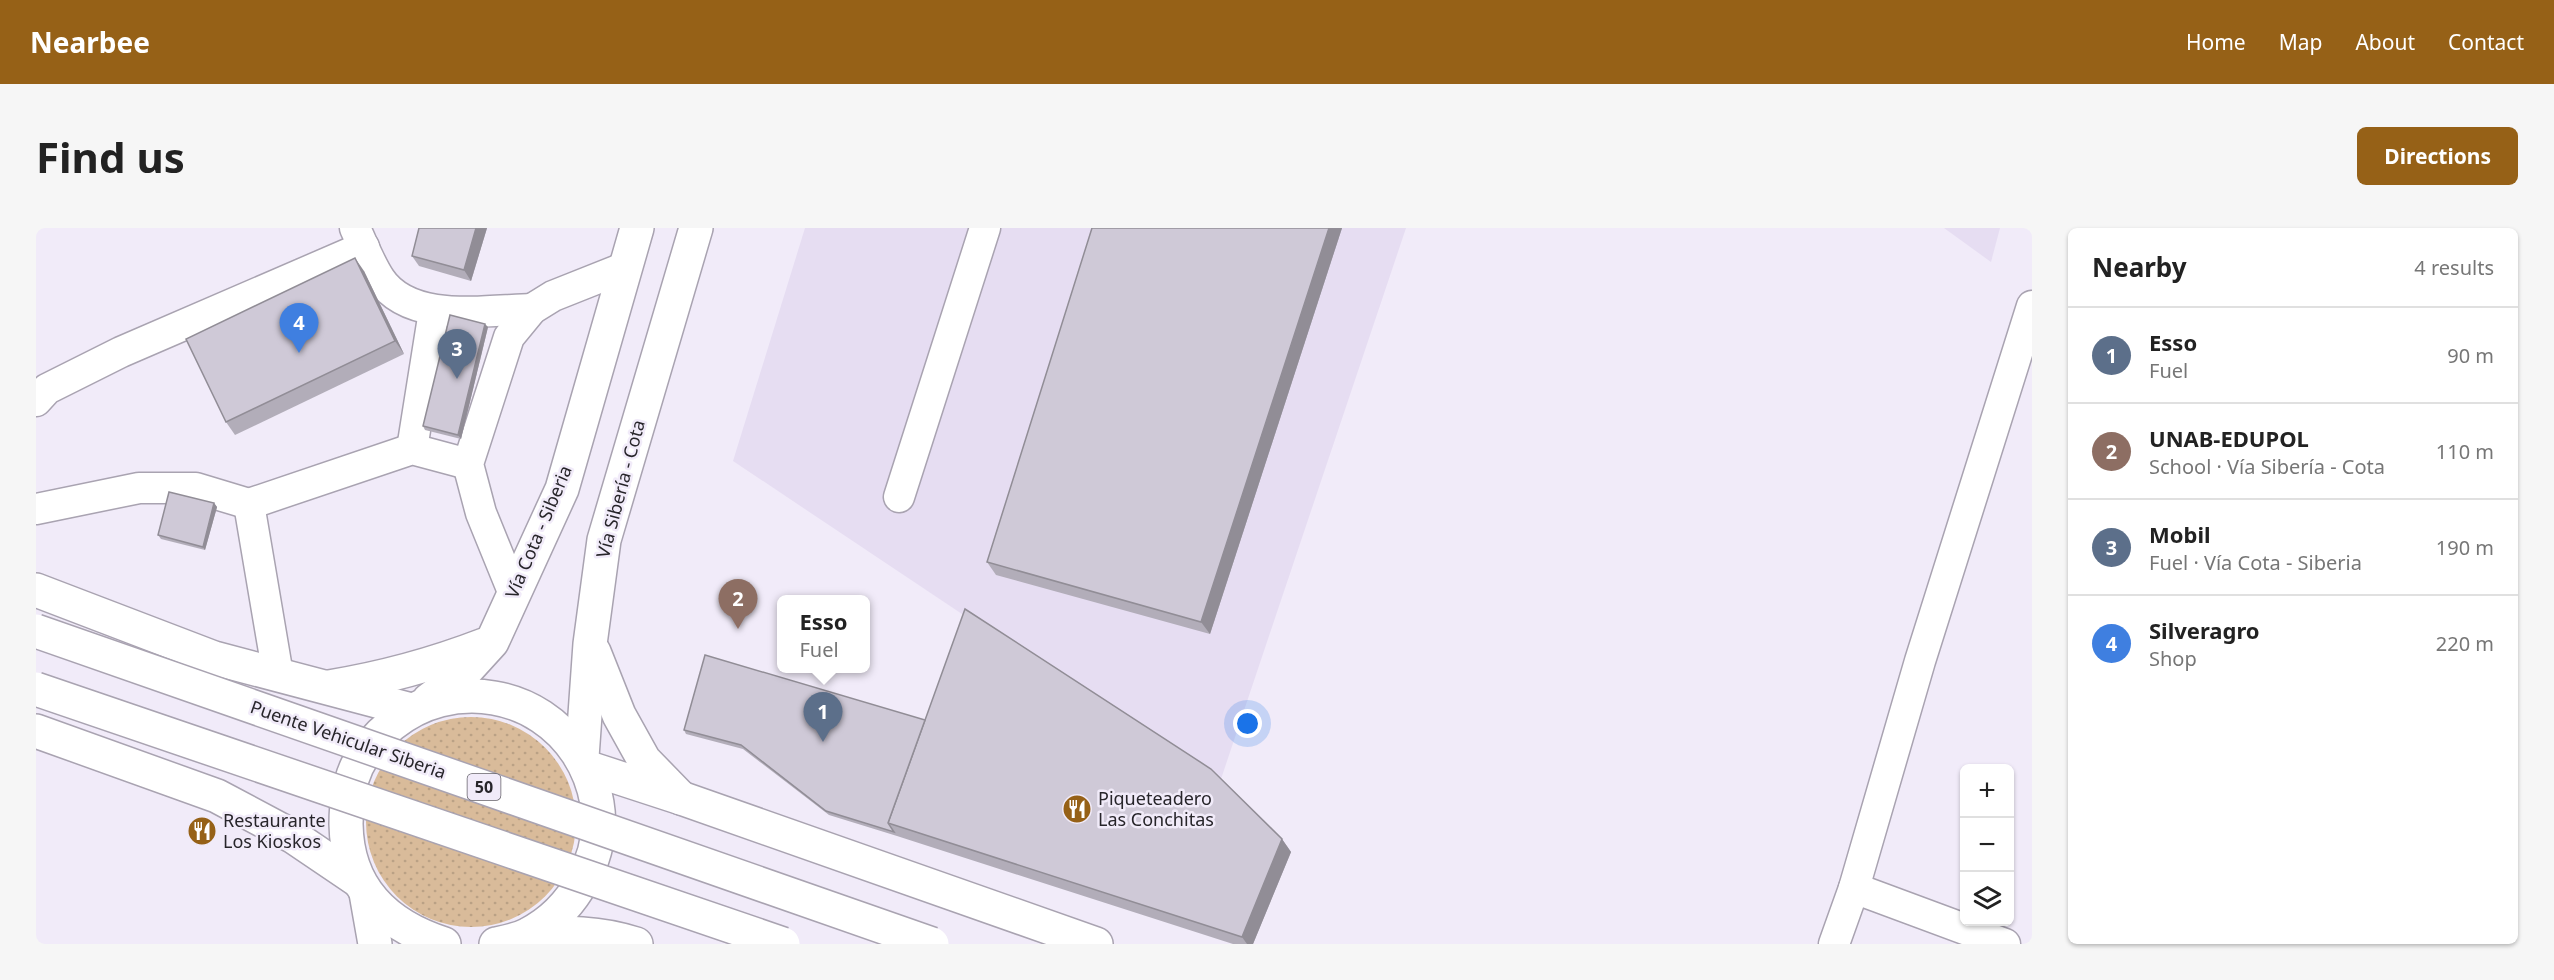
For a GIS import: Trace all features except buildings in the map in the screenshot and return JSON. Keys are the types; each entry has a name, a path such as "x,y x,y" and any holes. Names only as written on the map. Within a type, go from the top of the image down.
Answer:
{"main road":[{"name":"Vía Cota - Siberia","path":"363,887 346,844 346,805 357,767 380,734 461,676 492,642 562,489 592,377 637,228"},
{"name":"Vía Sibería - Cota","path":"584,762 590,644 604,540 696,228"},
{"path":"36,590 214,658 417,707 459,695 495,697 530,708 559,729 584,762 597,805 596,844 584,880 560,911 513,940"},
{"name":"Puente Vehicular Siberia","path":"36,631 932,944"},
{"path":"329,687 430,666 492,642"},
{"path":"590,644 619,715 644,760 681,798"},
{"path":"36,689 783,944"},
{"path":"39,735 217,796 294,837 363,887 389,918 417,936 444,944"},
{"path":"584,762 1096,944"},
{"path":"363,887 375,944"},
{"path":"513,940 564,932 597,934 636,944"}],"lane":[{"path":"899,497 986,228"},
{"path":"36,401 47,389 360,237 380,280 403,301 435,311 532,309"},
{"path":"514,594 481,513 468,464 508,337 532,309 553,296 627,267"},
{"path":"1834,944 1854,888 1920,661 2032,306"},
{"path":"412,449 435,311"},
{"path":"36,508 139,488 196,488 249,504 412,449 468,464"},
{"path":"249,504 278,675"},
{"path":"1854,888 2006,944"}],"shaded area":[{"path":"805,228 1406,228 1220,782 733,461"},
{"path":"1944,228 2000,228 1991,262"},
{"path":"461,717 481,717 502,721 521,729 546,747 559,763 572,791 576,822 572,853 559,881 546,897 530,910 502,923 481,927 461,927 440,923 421,915 396,897 383,881 370,853 366,832 366,812 370,791 378,772 396,747 412,734 440,721"}],"place":[{"name":"Silveragro","path":"299,353"},
{"name":"Mobil","path":"457,379"},
{"name":"UNAB-EDUPOL","path":"738,629"},
{"name":"Esso","path":"823,742"},
{"name":"Piqueteadero Las Conchitas","path":"1077,809"},
{"name":"Restaurante Los Kioskos","path":"202,831"}]}
